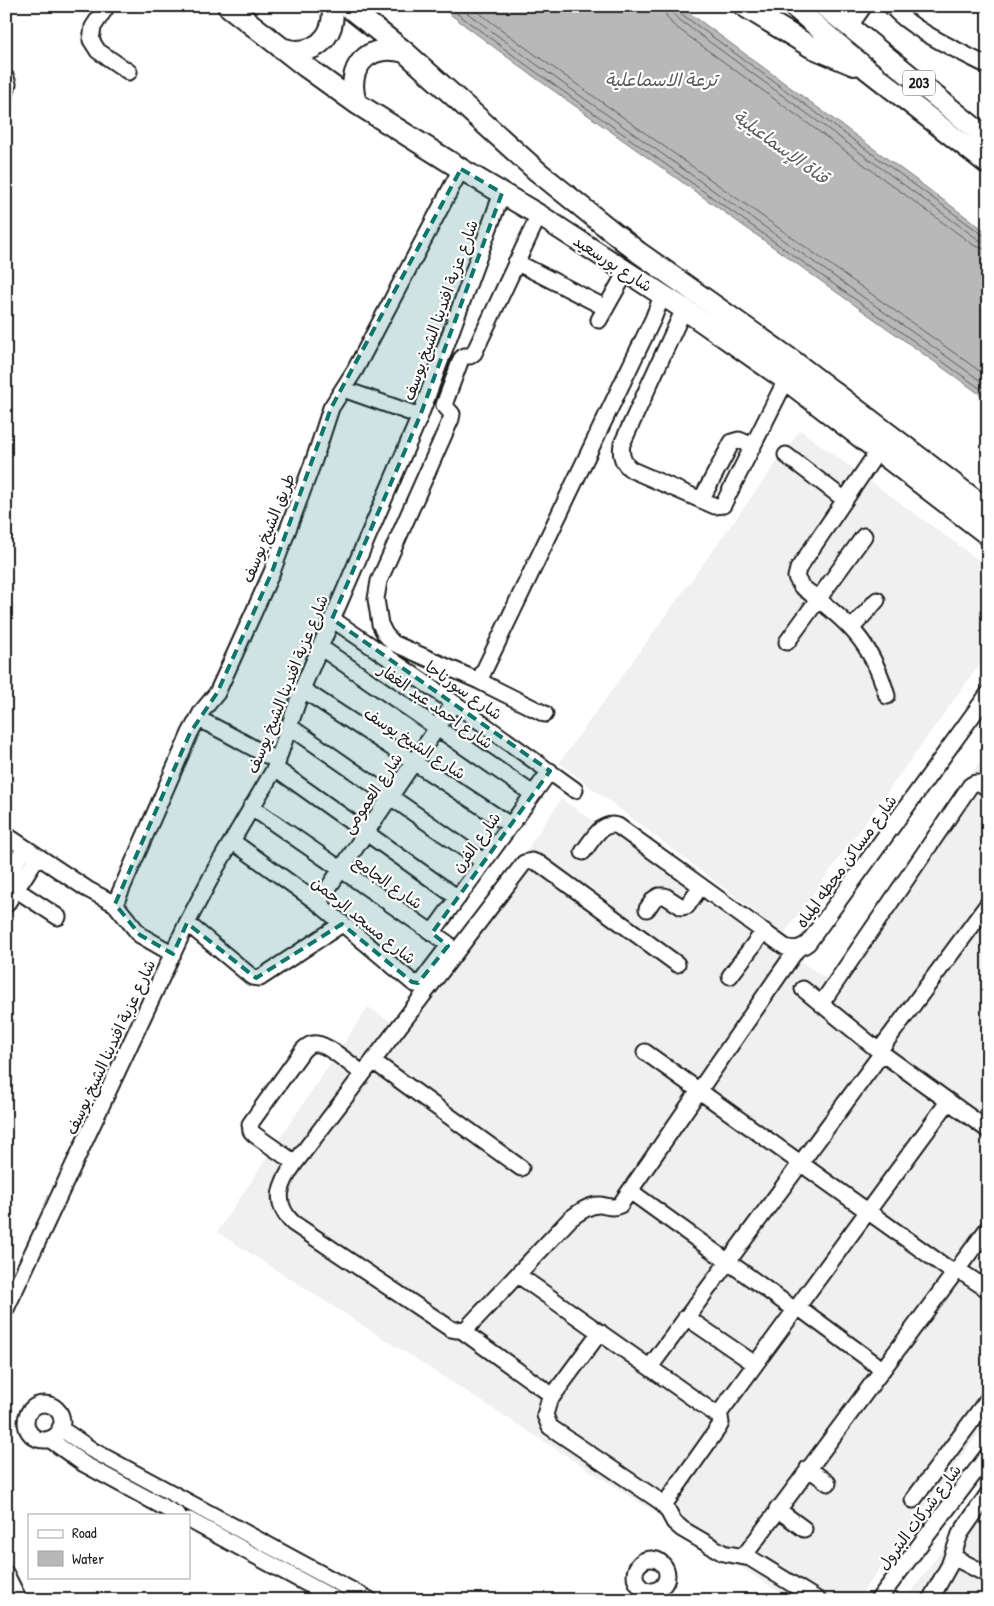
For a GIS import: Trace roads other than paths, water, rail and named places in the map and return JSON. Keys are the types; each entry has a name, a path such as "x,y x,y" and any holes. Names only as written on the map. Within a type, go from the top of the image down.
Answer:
{"main road":[{"name":"شارع بورسعيد","path":"228,6 356,103 539,215 684,309 786,380 988,535"},
{"path":"281,48 295,52 309,50 322,42 330,31 334,16 332,6"},
{"name":"شارع بورسعيد","path":"347,6 405,52 537,171 638,252 793,361 988,510"},
{"path":"744,6 811,47 839,60 868,70"},
{"path":"783,6 799,12"},
{"name":"203","path":"824,6 986,132"},
{"name":"203","path":"799,12 868,70 988,164"},
{"path":"356,103 352,90 353,77 358,65 367,56 379,50 392,49 405,52"}],"street":[{"path":"107,6 93,28 91,40 98,51 129,72"},
{"path":"850,27 864,6"},
{"path":"891,6 897,14 913,26 988,66"},
{"path":"6,78 8,84 6,92"},
{"name":"طريق الشيخ يوسف","path":"115,904 190,732 217,693 272,572 314,460 331,408 355,370 461,169"},
{"name":"شارع عزبة افندينا الشيخ يوسف","path":"6,1309 187,923 276,764 302,689 420,416 502,193"},
{"path":"539,215 474,353 461,359 444,405 452,414 451,419 380,581 376,593 376,605 380,624 385,634 393,643 479,681 545,714"},
{"path":"516,262 603,314 626,272"},
{"path":"479,681 653,319 662,296"},
{"path":"684,309 623,440 621,453 626,465 632,470 718,507 723,505 786,380"},
{"path":"342,389 420,416"},
{"path":"701,500 732,442 739,440 753,446"},
{"path":"878,451 796,573 801,586 852,628 874,660 887,696"},
{"path":"786,455 845,500"},
{"path":"787,642 864,536"},
{"path":"852,628 876,600"},
{"name":"شارع سورناجا","path":"332,620 576,790"},
{"name":"شارع احمد عبد الغفار","path":"320,647 533,794"},
{"name":"شارع الشيخ يوسف","path":"302,689 510,825"},
{"name":"شارع مساكن محطه المياه","path":"583,852 600,829 604,826 614,825 785,947 793,950 802,948 808,943 988,694"},
{"name":"شارع العمومى","path":"318,903 454,704"},
{"path":"198,719 225,731 276,764 366,833 458,898"},
{"path":"289,726 484,862"},
{"name":"شارع الفرن","path":"432,933 550,771"},
{"path":"821,1004 970,786 977,783 988,789"},
{"name":"شارع الجامع","path":"251,807 432,933"},
{"path":"6,835 87,889 115,904 140,935 173,954"},
{"name":"شارع مسجد الرحمن","path":"232,841 318,903 415,984 422,981 448,946 447,943 432,933"},
{"path":"6,878 31,852"},
{"path":"6,905 11,886 31,852"},
{"path":"677,964 540,864 528,862 521,866 284,1178 280,1191 281,1206 288,1218 451,1329 461,1330 470,1326 565,1225 579,1213 594,1205 609,1208 620,1205 798,949"},
{"path":"11,886 58,917"},
{"path":"647,909 654,899 659,896 665,896 682,907 687,906 701,886"},
{"path":"650,1367 801,1163 988,904"},
{"path":"187,923 252,977 256,978 263,976 342,924"},
{"path":"730,976 764,931"},
{"path":"803,989 881,1052 988,1130"},
{"path":"295,1162 253,1133 250,1124 303,1050 310,1044 320,1044 363,1074"},
{"path":"645,1052 868,1211 955,1271 988,1290"},
{"path":"373,1061 521,1168"},
{"path":"718,1415 948,1102"},
{"path":"630,1191 882,1369"},
{"path":"744,1556 988,1228"},
{"path":"518,1275 718,1415 721,1420 719,1426 664,1505"},
{"path":"686,1317 755,1364"},
{"path":"461,1330 553,1396"},
{"path":"600,1332 553,1396 546,1410 547,1421 550,1427 664,1505 674,1522 682,1529 723,1553 750,1558 818,1600"},
{"path":"913,1500 988,1399"},
{"path":"44,1404 54,1407 61,1417 60,1428 49,1439 38,1439 29,1432 26,1421 29,1411 38,1405 44,1404"},
{"path":"60,1428 92,1450 370,1600"},
{"path":"49,1439 84,1464 176,1514"},
{"name":"شارع شركات البترول","path":"878,1600 988,1455"},
{"path":"808,1468 828,1483"},
{"path":"149,1499 157,1485"},
{"path":"930,1600 945,1576 966,1524 988,1494"},
{"path":"777,1510 804,1529"},
{"path":"190,1521 331,1596 333,1580"},
{"path":"239,1547 247,1534"},
{"path":"953,1557 988,1575"},
{"path":"6,1574 19,1600"}],"water":[{"name":"ترعة الاسماعلية","path":"439,6 680,6 988,233 988,400 526,71"}],"water label":[{"name":"قناة الإسماعيلية","path":"781,147"}]}
